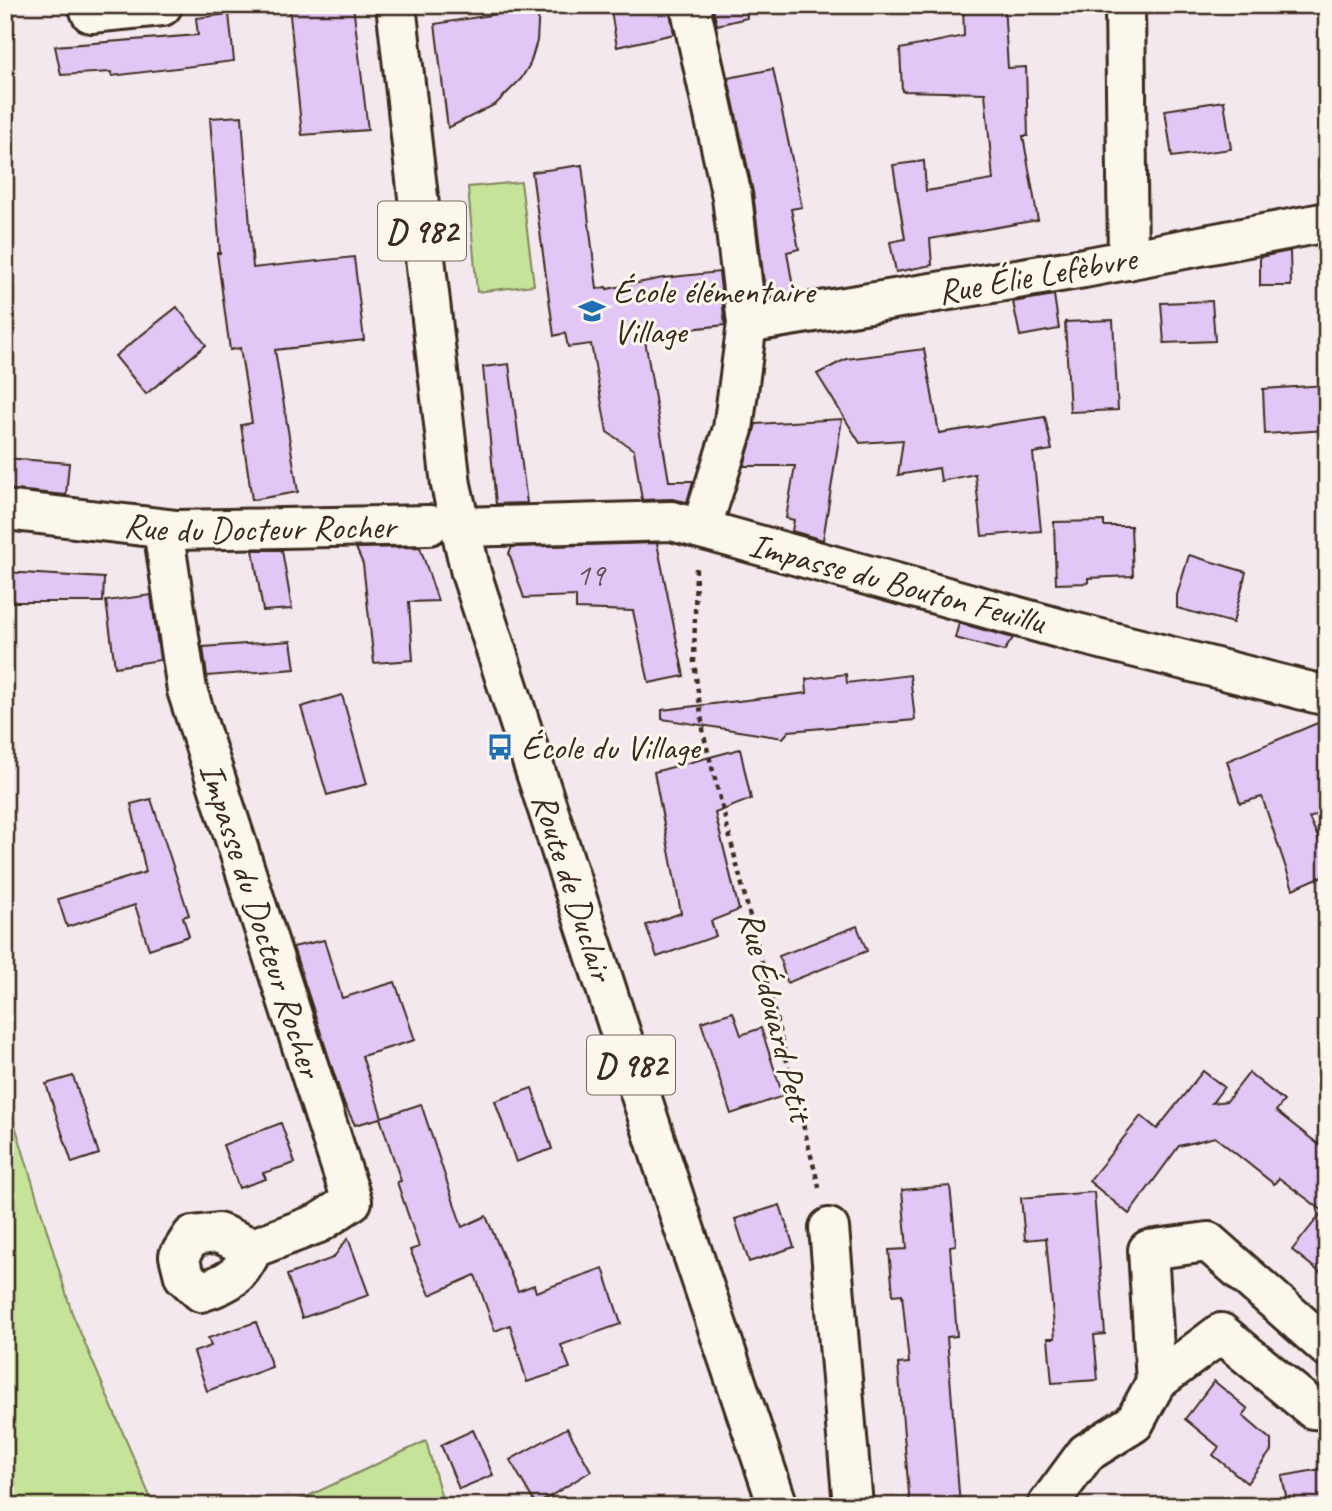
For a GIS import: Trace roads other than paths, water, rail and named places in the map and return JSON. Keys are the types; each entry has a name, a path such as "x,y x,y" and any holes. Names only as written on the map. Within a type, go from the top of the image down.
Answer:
{"street":[{"path":"88,5 91,13 162,6"},
{"name":"Route de Duclair","path":"396,5 451,485 445,526 471,573 682,1222 778,1506"},
{"path":"690,5 732,197 747,323 733,429 708,531"},
{"path":"1125,5 1128,260"},
{"name":"Rue Élie Lefèbvre","path":"747,323 1128,260 1327,222"},
{"name":"Rue du Docteur Rocher","path":"5,510 163,529 445,526"},
{"name":"Impasse du Bouton Feuillu","path":"445,526 672,521 1069,631 1327,696"},
{"name":"Impasse du Docteur Rocher","path":"163,529 187,690 352,1201 319,1223 253,1248"},
{"path":"829,1228 853,1506"},
{"path":"1156,1382 1148,1250 1208,1242 1327,1347"},
{"path":"1047,1506 1086,1453 1134,1423 1156,1382 1221,1333 1313,1409 1327,1410"}],"place":[{"name":"École élémentaire Village","path":"592,311"},
{"name":"École du Village","path":"500,747"}]}
